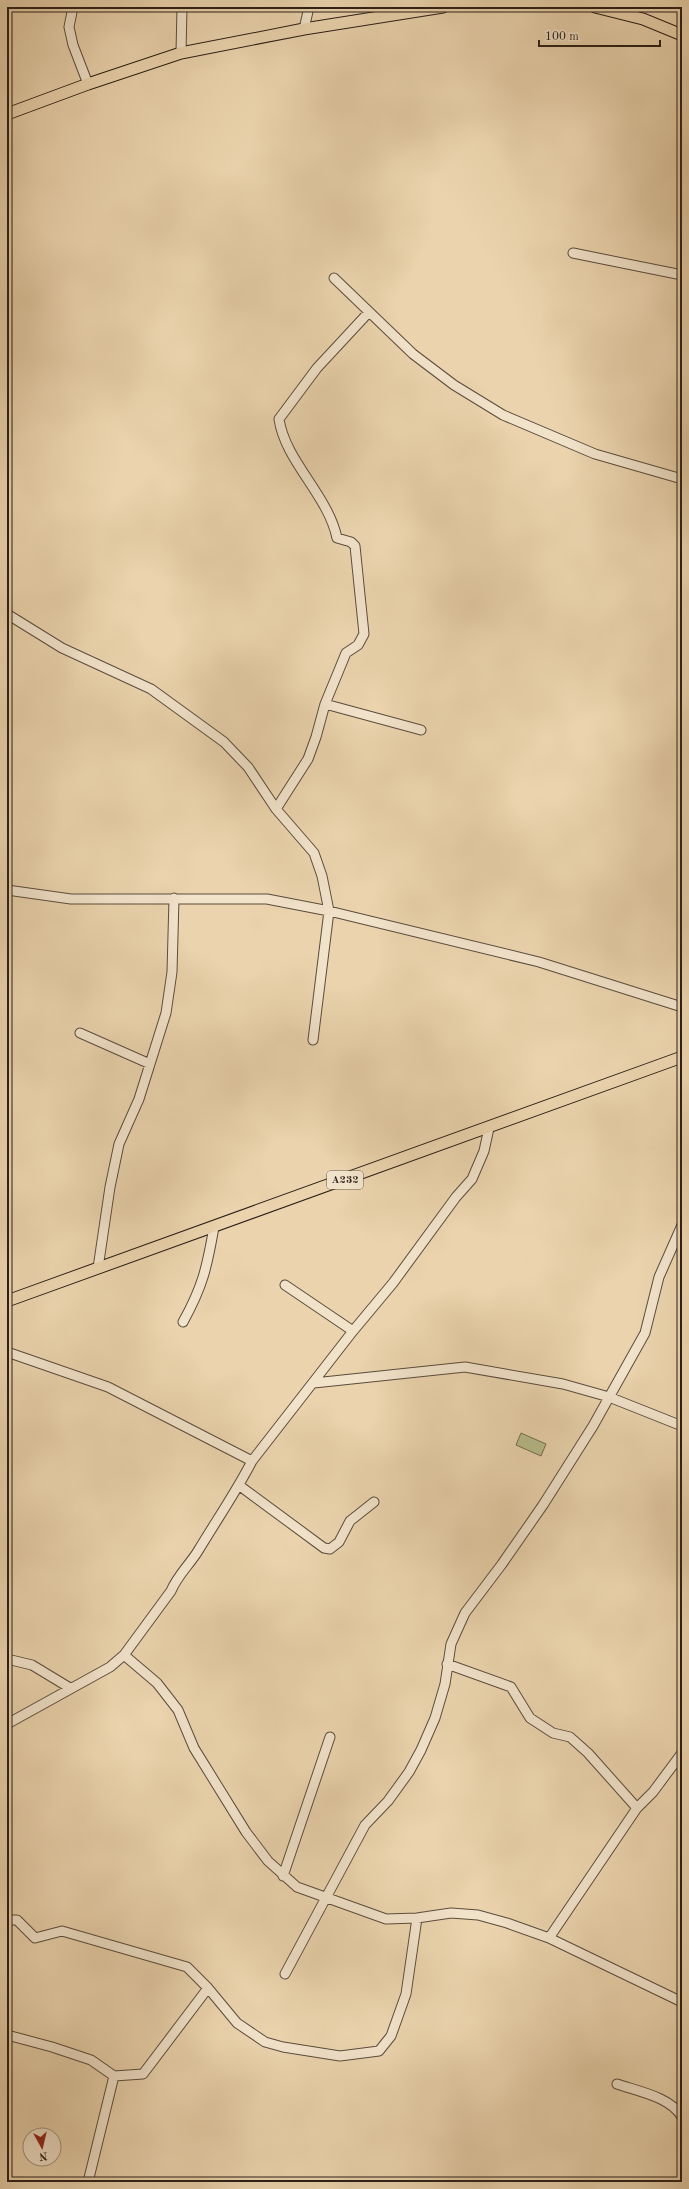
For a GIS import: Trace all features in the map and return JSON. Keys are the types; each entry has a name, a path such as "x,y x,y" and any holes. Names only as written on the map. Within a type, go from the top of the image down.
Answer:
{"main road":[{"path":"7,114 88,84 180,53 304,29 442,7"},
{"path":"595,7 643,19 682,35"},
{"name":"A232","path":"7,1301 682,1058"}],"street":[{"path":"73,7 69,27 73,45 88,84"},
{"path":"180,53 182,7"},
{"path":"304,29 309,7"},
{"path":"573,253 682,275"},
{"path":"334,278 414,354 454,385 503,415 595,454 682,479"},
{"path":"276,809 308,759 325,704 346,653 358,645 364,634 355,546 351,542 336,538 328,514 285,440 280,429 279,419 317,368 370,312"},
{"path":"7,614 62,648 151,689 165,697 224,742 248,767 276,809 314,853 322,876 329,911 313,1040"},
{"path":"325,704 421,730"},
{"path":"7,890 71,899 268,899 329,911 539,962 682,1007"},
{"path":"98,1268 110,1187 119,1144 139,1098 166,1013 172,972 174,898"},
{"path":"80,1033 150,1064"},
{"path":"7,1724 110,1667 124,1655 197,1552 240,1486 252,1461 353,1331 393,1283 444,1212 472,1179 484,1151 489,1128"},
{"path":"285,1974 324,1898 365,1825 388,1801 421,1750 435,1718 445,1684 451,1644 465,1613 502,1564 543,1504 609,1397 645,1333 659,1278 682,1225"},
{"path":"183,1322 197,1297 206,1272 214,1227"},
{"path":"285,1285 353,1331"},
{"path":"7,1352 108,1387 252,1461"},
{"path":"314,1383 465,1367 563,1384 609,1397 682,1426"},
{"path":"240,1486 324,1548 330,1549 339,1542 350,1521 374,1502"},
{"path":"124,1655 157,1684 178,1710 194,1748 246,1832 283,1876 297,1887 324,1898 386,1919 417,1918 451,1913 478,1915 507,1923 549,1938 682,2002"},
{"path":"7,1659 32,1664 70,1688"},
{"path":"447,1664 511,1687 530,1718 553,1733 570,1737 575,1741 588,1753 638,1808"},
{"path":"283,1876 330,1737"},
{"path":"549,1938 638,1808 653,1792 682,1753"},
{"path":"7,1920 17,1920 35,1938 62,1931 187,1967 208,1988 237,2024 266,2042 283,2047 340,2056 379,2050 392,2036 406,1994 417,1918"},
{"path":"7,2035 52,2047 90,2060 114,2076 143,2074 208,1988"},
{"path":"88,2182 114,2076"},
{"path":"616,2084 658,2098 678,2110 682,2117"}],"green space":[{"path":"521,1433 546,1444 541,1456 516,1445"}]}
